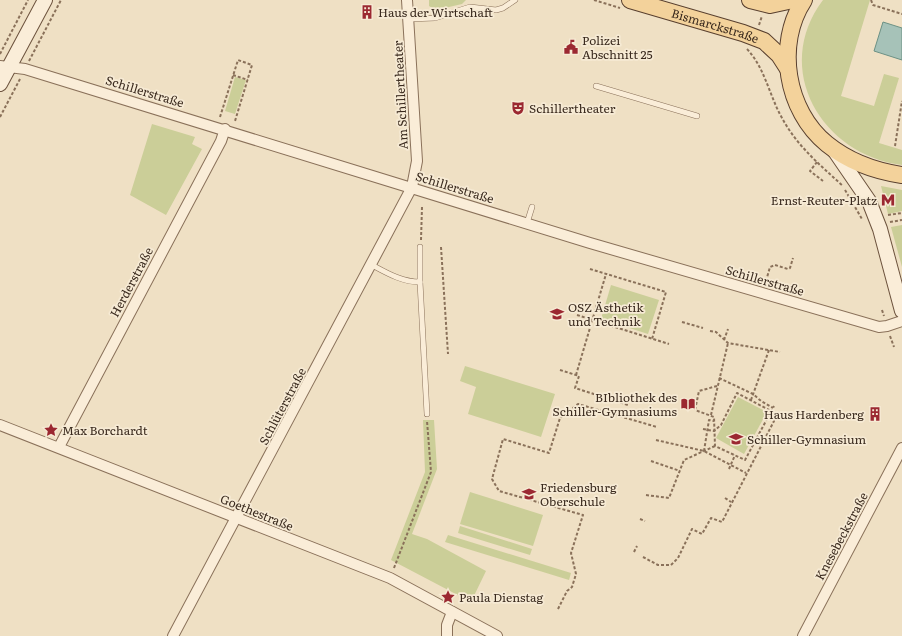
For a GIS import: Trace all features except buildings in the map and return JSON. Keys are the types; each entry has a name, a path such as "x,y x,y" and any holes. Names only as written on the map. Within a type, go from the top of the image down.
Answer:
{"main road":[{"path":"0,84 5,67 46,0"},
{"name":"Bismarckstraße","path":"630,0 743,33 764,41 779,55 788,69"},
{"path":"750,0 770,5 793,0"},
{"path":"804,0 795,16 790,33 787,56 793,92 802,113 818,135 833,149 864,192 872,206 902,311"},
{"path":"833,149 867,166 881,171 902,175"}],"street":[{"name":"Am Schillertheater","path":"407,0 417,161 412,187"},
{"name":"Schillerstraße","path":"5,67 25,69 527,223 879,327 902,321"},
{"name":"Herderstraße","path":"59,447 221,141 225,130"},
{"name":"Schlüterstraße","path":"174,636 412,187"},
{"name":"Goethestraße","path":"0,425 390,578 497,636"},
{"name":"Knesebeckstraße","path":"803,636 902,448"},
{"path":"447,636 447,625 452,612"}],"lane":[{"path":"409,19 435,18 470,7 496,10 503,8 515,0"},
{"path":"596,86 697,116"},
{"path":"527,223 532,207"},
{"path":"420,247 420,282 427,414"},
{"path":"372,265 410,282 420,282"}],"path":[{"path":"0,54 28,0"},
{"path":"0,117 60,0"},
{"path":"871,0 873,5 902,14"},
{"path":"760,23 762,16"},
{"path":"220,117 238,60 252,65 235,121"},
{"path":"233,75 248,80"},
{"path":"895,146 902,101"},
{"path":"817,162 810,171 823,181"},
{"path":"420,247 422,208"},
{"path":"888,215 902,212"},
{"path":"890,222 902,220"},
{"path":"441,246 448,354"},
{"path":"766,281 770,268 775,265 788,269 790,268 793,258"},
{"path":"590,269 666,292 652,339"},
{"path":"576,375 606,274"},
{"path":"577,315 669,344"},
{"path":"682,322 703,328"},
{"path":"724,340 728,329"},
{"path":"710,330 716,332 728,343 780,352"},
{"path":"711,415 728,343"},
{"path":"751,400 769,350"},
{"path":"560,370 579,376 575,388 628,405"},
{"path":"646,495 669,498 684,460 714,446 745,460 773,407 761,402 753,394 719,378"},
{"path":"714,446 714,417 695,410 695,400 699,391 717,386"},
{"path":"703,429 714,431 721,425 737,393 736,386"},
{"path":"737,393 771,411"},
{"path":"558,609 567,591 572,587 576,574 571,553 583,515 499,491 492,479 503,439 549,453 560,418 578,404 656,427"},
{"path":"390,578 431,472 427,414"},
{"path":"643,557 658,565 671,565 678,558 692,529 702,534 711,518 722,522 774,421 768,418"},
{"path":"704,451 709,420 714,421"},
{"path":"656,440 704,451 746,473"},
{"path":"729,469 735,455"},
{"path":"650,461 680,471"},
{"path":"725,498 732,502"},
{"path":"640,519 645,521"},
{"path":"634,552 637,546"}],"green space":[{"path":"429,0 466,0 462,4 436,10 429,6"},
{"path":"823,0 870,0 841,96 874,106 884,74 899,78 879,143 902,150 902,165 874,158 849,145 828,127 813,105 804,80 802,53 808,26"},
{"path":"235,77 246,80 235,114 225,111"},
{"path":"152,124 195,137 192,144 202,149 166,215 130,195"},
{"path":"881,186 902,190 902,211 888,214"},
{"path":"902,225 902,267 891,227"},
{"path":"611,285 659,300 648,334 601,319"},
{"path":"465,366 555,394 541,437 468,414 476,387 460,381"},
{"path":"738,397 767,412 744,454 716,438"},
{"path":"423,420 434,420 437,469 412,534 427,539 486,571 471,602 391,560 425,472"},
{"path":"470,492 543,515 533,546 460,524"},
{"path":"460,526 532,549 530,555 458,533"},
{"path":"448,535 571,573 569,580 445,542"}],"water":[{"path":"883,22 902,28 902,60 874,51"}],"place":[{"name":"Haus der Wirtschaft","path":"367,12"},
{"name":"Polizei Abschnitt 25","path":"571,47"},
{"name":"Schillertheater","path":"518,108"},
{"name":"Ernst-Reuter-Platz","path":"888,200"},
{"name":"OSZ Ästhetik und Technik","path":"557,314"},
{"name":"BIbliothek des Schiller-Gymnasiums","path":"688,404"},
{"name":"Haus Hardenberg","path":"875,414"},
{"name":"Max Borchardt","path":"51,430"},
{"name":"Schiller-Gymnasium","path":"736,439"},
{"name":"Friedensburg Oberschule","path":"529,494"},
{"name":"Paula Dienstag","path":"448,597"}]}
